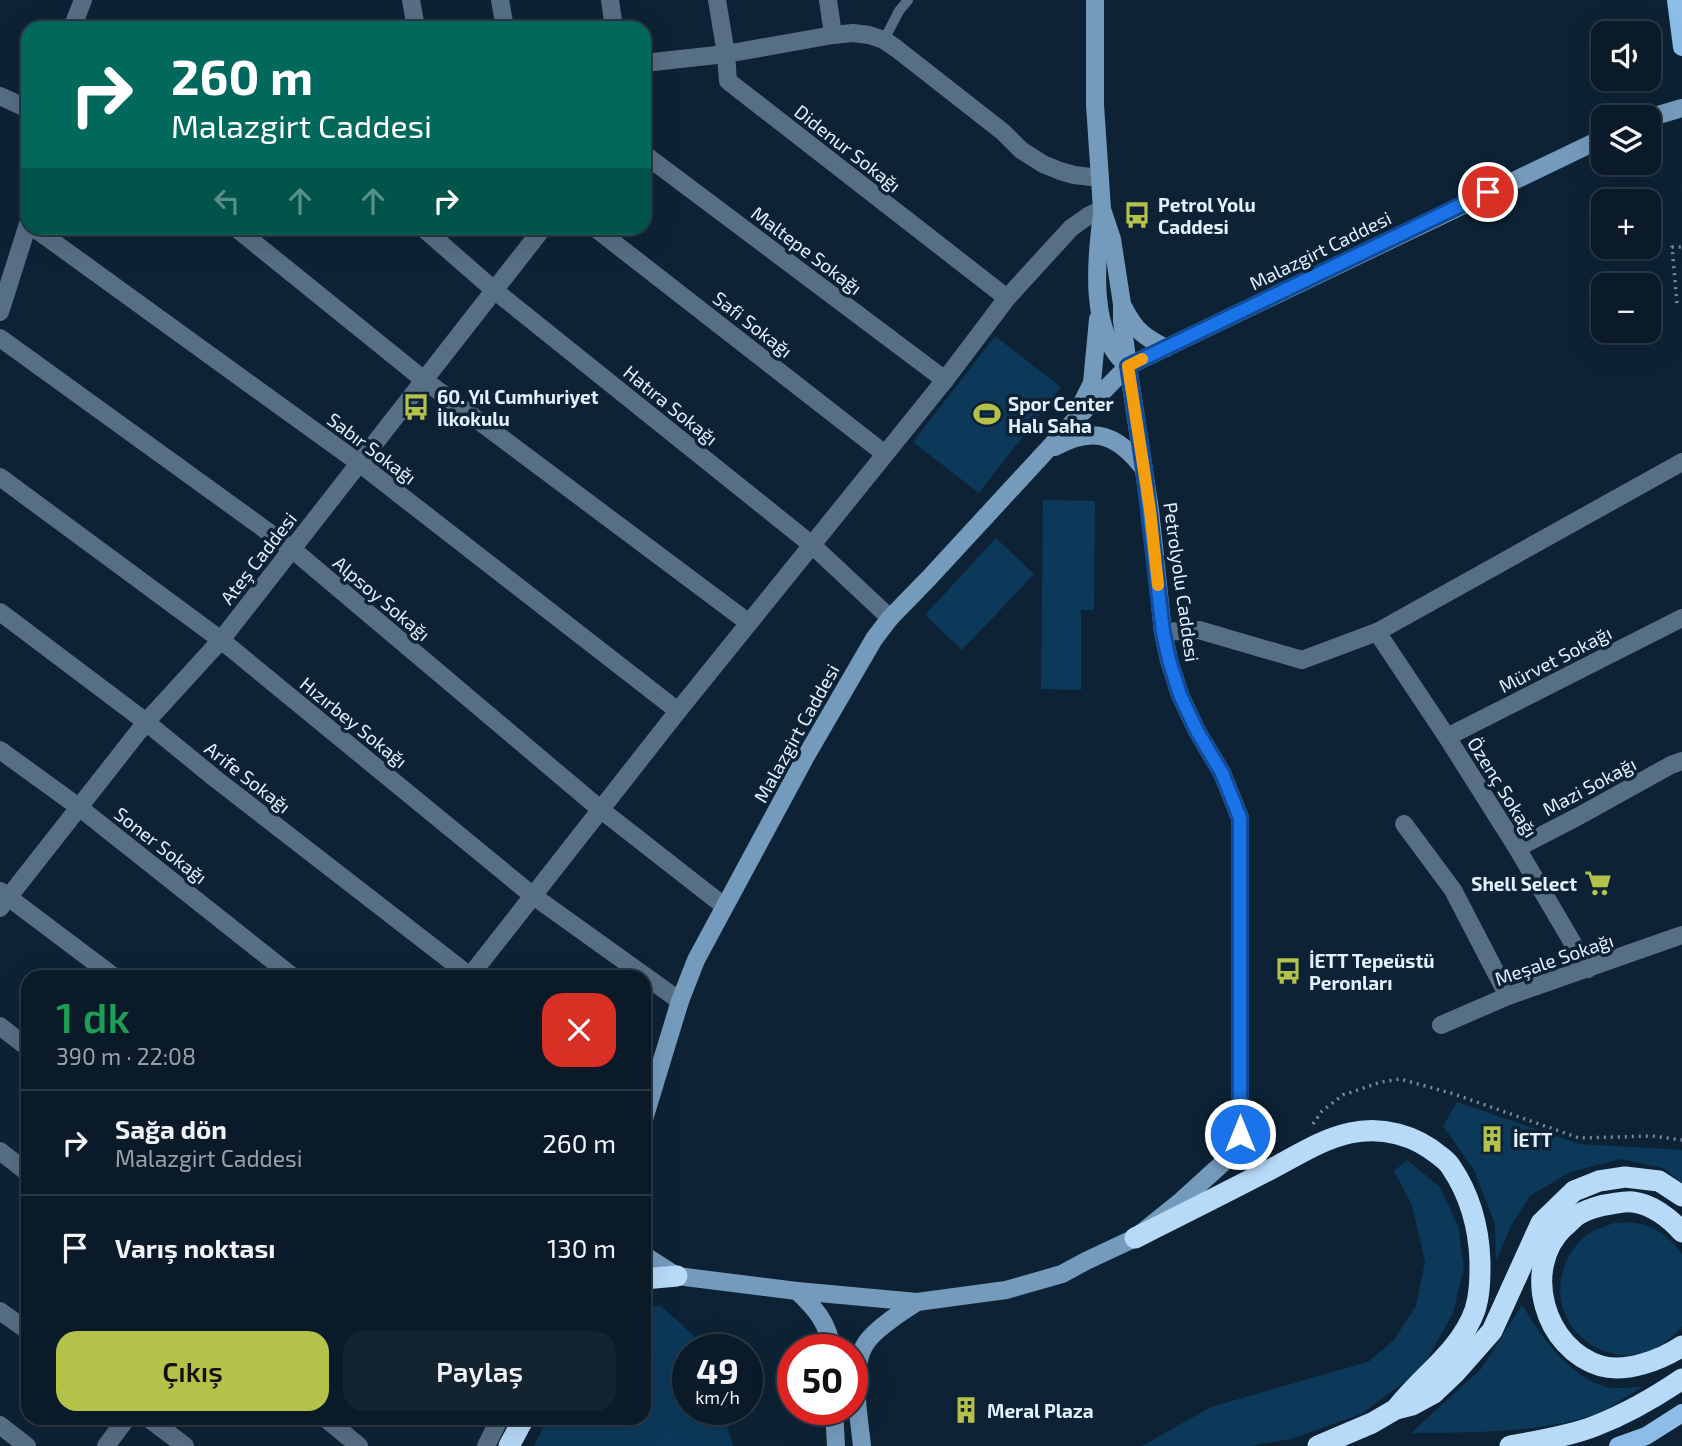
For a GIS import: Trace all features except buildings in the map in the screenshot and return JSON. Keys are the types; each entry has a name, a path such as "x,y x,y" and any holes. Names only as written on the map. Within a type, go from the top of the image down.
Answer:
{"highway":[{"path":"1135,1238 1320,1142 1350,1133 1376,1131 1404,1135 1428,1146 1450,1164 1475,1217 1480,1250 1480,1285 1467,1328 1449,1353 1408,1393 1396,1409"},
{"path":"1318,1446 1372,1423 1396,1409 1412,1405 1434,1393 1454,1374 1492,1331 1541,1223 1574,1191 1599,1181 1625,1177 1659,1181 1682,1196"},
{"path":"1682,1232 1672,1221 1652,1208 1632,1201 1606,1205 1577,1215 1555,1236 1544,1263 1541,1288 1548,1315 1562,1338 1577,1354 1589,1361 1604,1367 1627,1367 1645,1364 1682,1346"},
{"path":"651,1278 677,1276"},
{"path":"1510,1446 1594,1427 1647,1402 1682,1380"},
{"path":"509,1446 520,1425"}],"main road":[{"name":"Petrolyolu Caddesi","path":"917,1302 1006,1290 1062,1274 1135,1238 1226,1161 1240,1134 1240,818 1222,773 1180,695 1163,632 1144,469 1122,321 1122,304 1112,239 1102,209 1095,105 1095,0"},
{"path":"1676,0 1682,47"},
{"path":"1661,114 1682,108"},
{"name":"Malazgirt Caddesi","path":"651,1096 680,1001 696,960 861,660 890,618 1072,422 1128,366 1591,144"},
{"path":"1102,209 1097,248 1099,313 1105,337 1128,366"},
{"path":"1122,304 1133,325 1150,340 1166,348"},
{"name":"Malazgirt Caddesi","path":"1072,422 1092,383 1099,313"},
{"path":"1047,451 1074,438 1088,434 1100,435 1127,449 1144,469"},
{"path":"651,1259 677,1276 917,1302"},
{"path":"797,1291 815,1308 828,1334"},
{"path":"862,1446 857,1390 858,1365 862,1350 882,1326 917,1302"},
{"path":"1619,1446 1646,1436 1682,1413"},
{"path":"835,1425 836,1446"}],"street":[{"path":"75,21 83,0"},
{"path":"411,0 415,21"},
{"path":"500,0 504,21"},
{"path":"610,0 613,21"},
{"name":"Didenur Sokağı","path":"717,0 728,81 1007,298"},
{"path":"828,0 833,35"},
{"path":"651,62 726,54 833,35 869,35 884,40 1003,132 1021,150 1043,164 1074,175 1100,178"},
{"path":"0,96 21,105"},
{"name":"Maltepe Sokağı","path":"651,159 945,380"},
{"path":"475,970 678,711 945,380 1007,298 1072,228 1102,209"},
{"path":"0,312 24,235"},
{"name":"Sabır Sokağı","path":"44,235 359,463 678,711"},
{"path":"245,235 424,380 749,623"},
{"name":"Hatıra Sokağı","path":"431,235 494,290 812,545 890,618"},
{"name":"Ateş Caddesi","path":"3,899 80,808 146,722 221,640 537,235"},
{"name":"Safi Sokağı","path":"604,235 885,454"},
{"name":"Alpsoy Sokağı","path":"0,338 292,549 600,809 724,906"},
{"path":"1163,632 1199,630 1302,660 1377,632 1682,462"},
{"name":"Hızırbey Sokağı","path":"0,477 221,640 532,895 637,970"},
{"name":"Arife Sokağı","path":"0,612 146,722 462,970"},
{"name":"Mürvet Sokağı","path":"1447,737 1682,618"},
{"name":"Özenç Sokağı","path":"1377,632 1517,848 1588,969"},
{"name":"Soner Sokağı","path":"0,750 80,808 284,970"},
{"name":"Mazi Sokağı","path":"1517,848 1682,761"},
{"path":"1404,824 1453,890 1508,996"},
{"path":"3,899 104,970"},
{"name":"Meşale Sokağı","path":"1441,1024 1508,996 1682,935"},
{"name":"Hızırbey Sokağı","path":"651,980 680,1001"},
{"path":"0,1026 21,1042"},
{"path":"0,1151 21,1168"},
{"path":"0,1311 21,1326"},
{"path":"0,1425 27,1446"},
{"path":"106,1446 122,1425"},
{"path":"157,1425 184,1446"},
{"path":"334,1425 359,1446"},
{"path":"486,1446 496,1425"}],"lane":[{"path":"884,40 908,0"}],"path":[{"path":"1677,303 1672,247 1682,247"},
{"path":"1308,1130 1322,1111 1343,1095 1381,1082 1400,1079 1454,1094 1579,1138 1652,1136 1682,1140"},
{"path":"1240,1128 1258,1127 1264,1151 1274,1168"}],"shaded area":[{"name":"Spor Center Halı Saha","path":"995,336 1061,387 979,493 913,442"},
{"path":"1043,500 1095,501 1094,610 1081,610 1081,690 1041,689"},
{"path":"996,538 1034,574 962,650 925,615"},
{"path":"1457,1102 1579,1144 1682,1150 1682,1183 1663,1168 1621,1159 1570,1172 1530,1196 1511,1226 1496,1261 1495,1224 1474,1170 1443,1126"},
{"path":"1407,1160 1440,1187 1458,1226 1464,1267 1453,1313 1421,1370 1361,1414 1291,1439 1250,1446 1142,1446 1211,1407 1368,1362 1394,1340 1416,1306 1425,1262 1412,1205 1394,1171"},
{"path":"1614,1223 1636,1223 1650,1227 1668,1238 1682,1254 1682,1327 1660,1345 1641,1354 1621,1355 1588,1342 1576,1332 1562,1303 1560,1287 1570,1254 1590,1233"},
{"path":"1522,1305 1556,1353 1578,1373 1607,1387 1642,1387 1602,1411 1568,1422 1501,1431 1411,1433 1481,1369"},
{"path":"661,1306 692,1334 672,1334 672,1425 727,1425 733,1446 534,1446 544,1425 651,1425 651,1307"}],"slow traffic":[{"path":"1142,359 1128,366 1150,510 1158,585"}],"place":[{"name":"Petrol Yolu Caddesi","path":"1137,215"},
{"name":"60. Yıl Cumhuriyet İlkokulu","path":"416,407"},
{"name":"Spor Center Halı Saha","path":"987,414"},
{"name":"Shell Select","path":"1598,883"},
{"name":"İETT Tepeüstü Peronları","path":"1288,971"},
{"name":"İETT","path":"1492,1139"},
{"name":"Meral Plaza","path":"966,1410"}],"route":[{"path":"1240,1134 1240,818 1222,773 1180,695 1169,660 1128,366 1488,192"}]}
